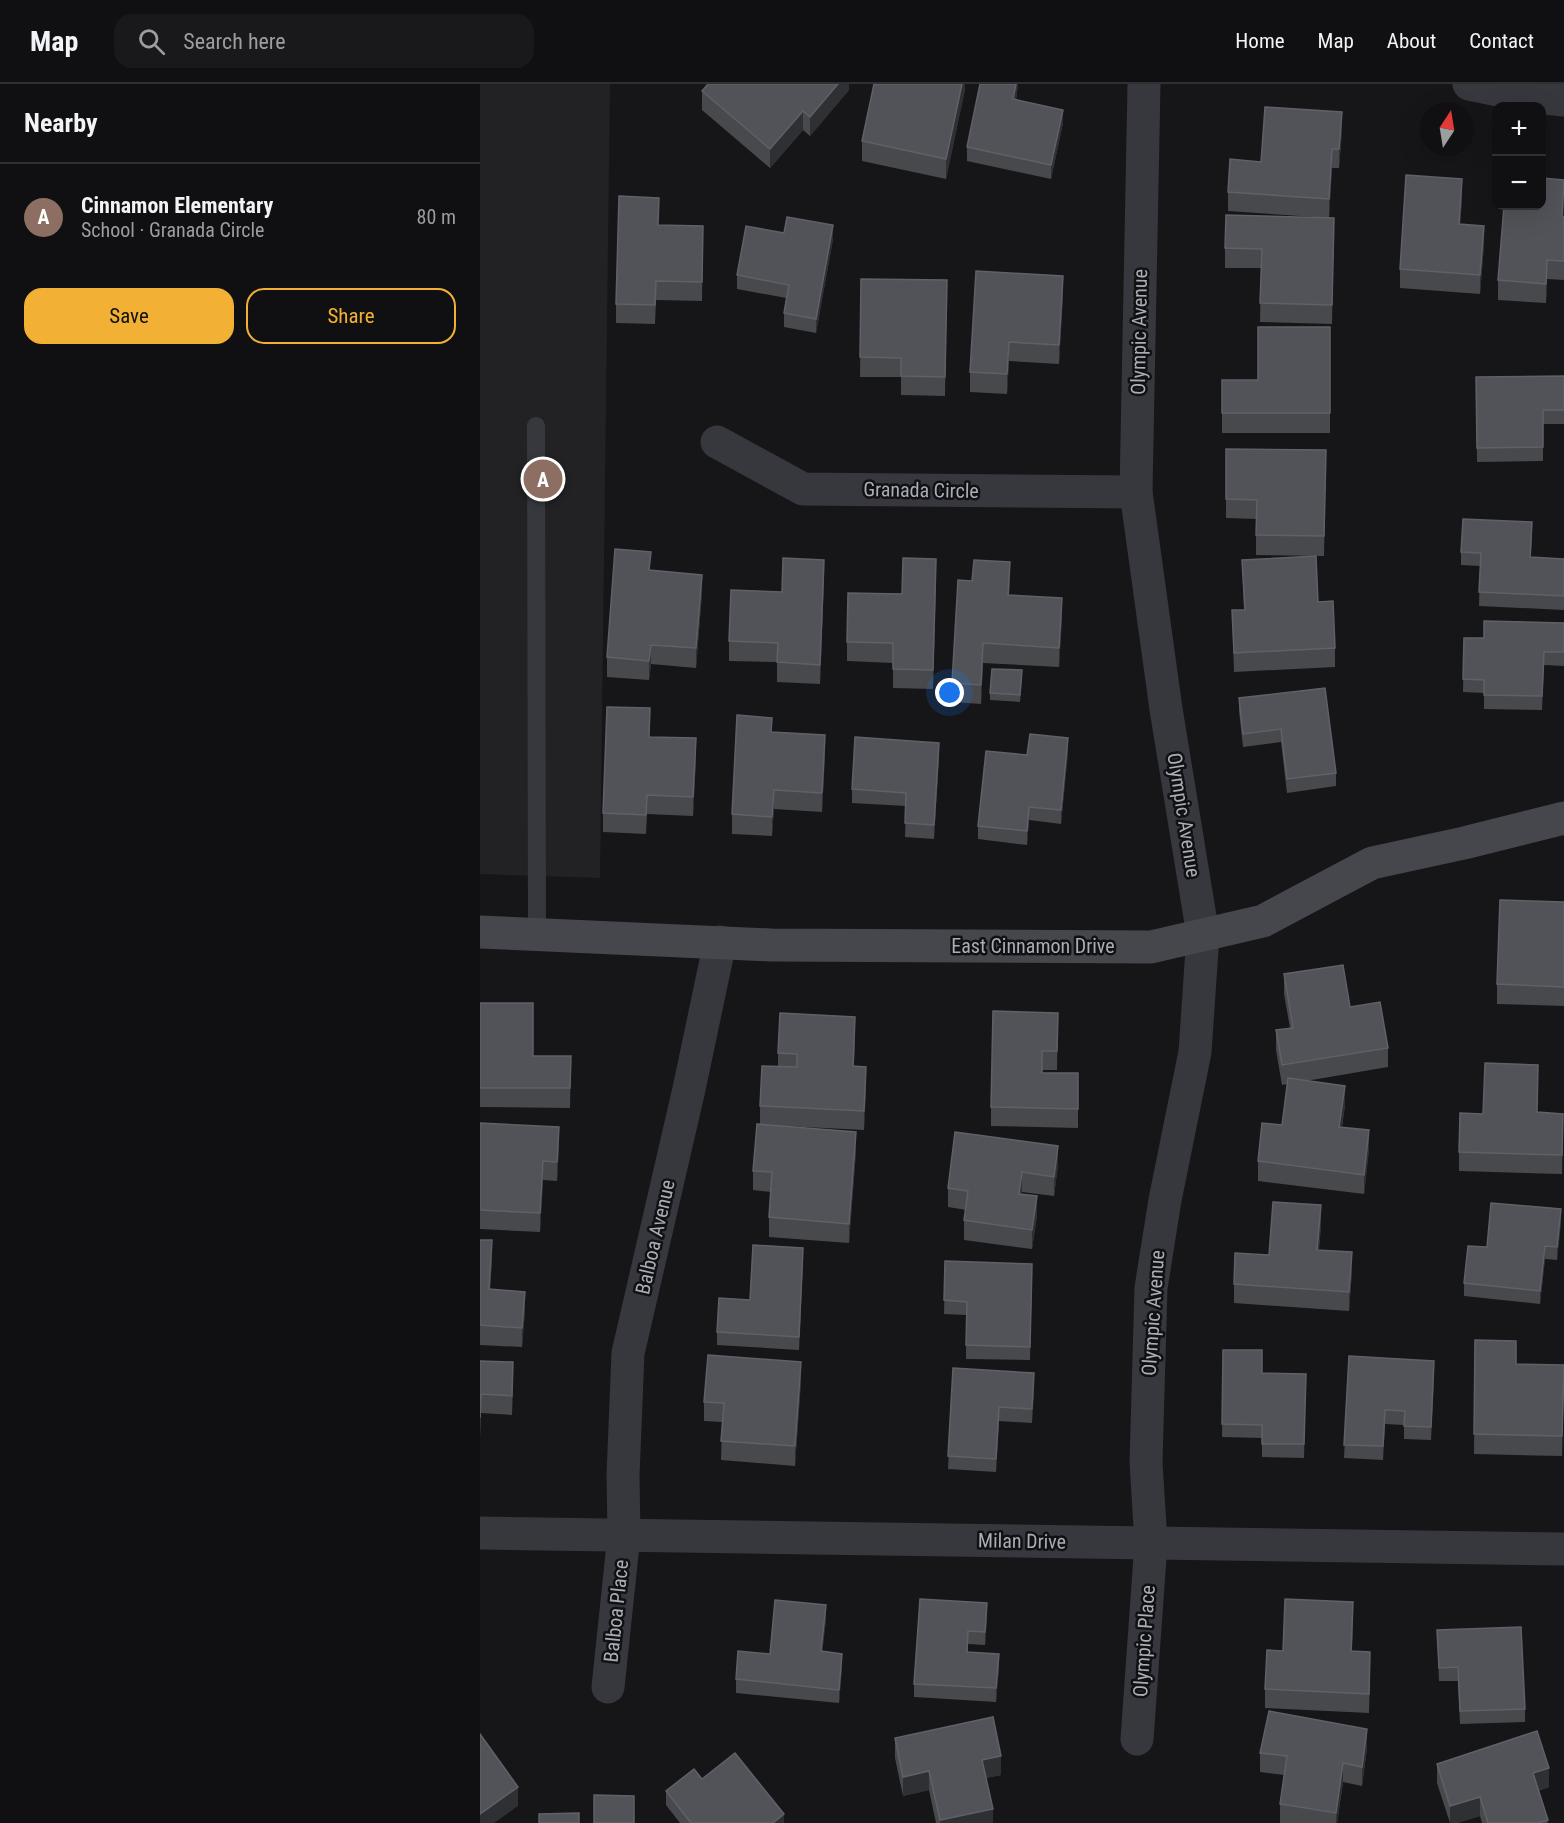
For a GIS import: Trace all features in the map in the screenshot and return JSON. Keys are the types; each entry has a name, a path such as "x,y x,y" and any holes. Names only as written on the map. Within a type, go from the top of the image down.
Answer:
{"street":[{"name":"Olympic Avenue","path":"1144,84 1136,492 1166,709 1203,935 1195,1052 1165,1200 1151,1288 1146,1462 1151,1543"},
{"path":"1469,84 1528,96 1564,100"},
{"name":"Granada Circle","path":"717,442 802,489 1136,492"},
{"name":"East Cinnamon Drive","path":"480,932 771,945 1151,947 1263,921 1372,863 1564,818"},
{"name":"Balboa Avenue","path":"624,1535 623,1476 627,1353 689,1089 720,942"},
{"name":"Milan Drive","path":"480,1533 1564,1549"},
{"name":"Balboa Place","path":"608,1686 624,1535"},
{"name":"Olympic Place","path":"1137,1739 1151,1543"}],"lane":[{"path":"536,426 537,934"}],"shaded area":[{"path":"480,84 610,84 600,878 480,874"}],"building":[{"path":"708,84 838,84 810,117 803,111 770,149 702,91"},
{"path":"874,84 962,84 946,159 862,141"},
{"path":"980,84 1016,84 1013,99 1063,110 1051,165 967,147"},
{"path":"1265,107 1342,112 1339,149 1332,149 1329,199 1228,192 1230,159 1261,162"},
{"path":"1406,175 1462,179 1459,224 1484,226 1480,275 1400,269"},
{"path":"1546,178 1564,180 1562,216 1564,217 1564,261 1547,260 1546,284 1498,280 1504,210 1546,210"},
{"path":"619,196 659,198 658,225 703,226 702,282 656,281 655,305 616,304"},
{"path":"1226,215 1334,218 1332,305 1260,303 1262,249 1225,248"},
{"path":"787,217 833,225 816,319 784,313 789,285 737,275 746,226 784,233"},
{"path":"976,271 1063,276 1059,345 1009,342 1007,374 970,372"},
{"path":"861,279 947,280 945,377 901,376 901,358 860,357"},
{"path":"1258,327 1330,327 1330,413 1222,413 1222,380 1258,380"},
{"path":"1564,376 1564,410 1543,410 1543,447 1477,448 1476,377"},
{"path":"1226,449 1326,450 1324,536 1256,535 1257,500 1226,499"},
{"path":"1463,519 1532,522 1530,557 1564,559 1564,596 1479,592 1481,553 1461,552"},
{"path":"615,549 651,552 649,570 702,575 696,648 651,645 649,661 607,657"},
{"path":"1316,556 1318,602 1333,601 1335,648 1234,653 1232,610 1245,610 1242,560"},
{"path":"783,558 824,560 820,665 777,662 778,643 729,641 731,590 782,592"},
{"path":"903,558 936,559 933,670 893,669 893,643 847,642 848,593 902,594"},
{"path":"974,560 1010,562 1008,595 1062,598 1059,648 983,643 981,685 952,683 958,580 972,581"},
{"path":"1484,621 1564,623 1564,652 1544,652 1542,696 1484,695 1484,680 1463,679 1464,638 1484,638"},
{"path":"992,669 1022,670 1020,695 990,693"},
{"path":"1325,688 1336,773 1287,779 1281,729 1243,734 1239,698"},
{"path":"607,707 650,708 649,737 696,738 693,797 647,795 646,815 603,813"},
{"path":"737,715 772,718 771,732 825,735 822,793 774,790 772,817 732,814"},
{"path":"1030,734 1068,738 1061,810 1029,807 1027,831 978,826 986,751 1027,755"},
{"path":"855,737 939,743 934,825 905,823 906,793 852,789"},
{"path":"1500,900 1564,902 1564,987 1497,984"},
{"path":"1343,965 1350,1007 1380,1002 1388,1048 1282,1065 1276,1030 1293,1028 1284,974"},
{"path":"480,1003 533,1003 533,1056 571,1056 570,1088 480,1088"},
{"path":"993,1011 1058,1013 1057,1051 1042,1051 1042,1073 1078,1073 1078,1109 991,1107"},
{"path":"780,1013 855,1017 853,1066 866,1067 864,1111 760,1106 762,1066 797,1067 797,1054 778,1053"},
{"path":"1485,1063 1538,1065 1537,1112 1563,1114 1562,1155 1459,1152 1460,1113 1483,1114"},
{"path":"1288,1078 1345,1086 1339,1127 1369,1130 1364,1175 1258,1161 1262,1123 1282,1125"},
{"path":"480,1123 559,1127 557,1162 543,1161 540,1213 480,1210"},
{"path":"757,1124 856,1132 849,1224 769,1217 772,1172 753,1171"},
{"path":"955,1132 1058,1146 1054,1177 1022,1172 1019,1194 1037,1196 1032,1230 964,1220 968,1191 948,1188"},
{"path":"1273,1202 1321,1205 1317,1250 1352,1252 1349,1292 1234,1284 1235,1253 1269,1255"},
{"path":"1491,1203 1561,1209 1557,1247 1545,1246 1540,1291 1464,1283 1468,1246 1487,1247"},
{"path":"480,1240 492,1240 489,1289 525,1292 522,1328 480,1325"},
{"path":"753,1245 803,1248 799,1337 717,1332 719,1298 750,1300"},
{"path":"945,1261 1032,1264 1030,1347 966,1345 967,1302 944,1300"},
{"path":"1475,1340 1516,1341 1516,1364 1564,1365 1562,1436 1474,1434"},
{"path":"1223,1350 1262,1350 1262,1373 1306,1374 1304,1444 1262,1444 1262,1425 1222,1424"},
{"path":"708,1355 801,1362 795,1446 721,1441 724,1403 704,1402"},
{"path":"1349,1356 1434,1361 1431,1427 1404,1426 1405,1411 1385,1410 1383,1446 1344,1445"},
{"path":"480,1361 513,1362 512,1396 481,1394 480,1418"},
{"path":"953,1368 1034,1373 1032,1409 999,1407 996,1459 948,1456"},
{"path":"920,1599 987,1603 985,1632 968,1631 967,1652 999,1654 996,1688 914,1684"},
{"path":"1285,1599 1353,1602 1351,1651 1370,1652 1369,1694 1265,1689 1267,1650 1283,1651"},
{"path":"775,1600 826,1605 821,1651 842,1654 839,1690 736,1679 738,1651 770,1654"},
{"path":"1521,1627 1525,1709 1460,1711 1458,1667 1439,1668 1437,1630"},
{"path":"1269,1711 1367,1729 1362,1767 1343,1763 1336,1813 1280,1804 1287,1756 1260,1753"},
{"path":"993,1717 1001,1756 982,1760 993,1809 940,1820 929,1771 903,1777 895,1738"},
{"path":"1537,1731 1549,1768 1533,1773 1548,1820 1538,1823 1488,1823 1480,1797 1450,1806 1437,1764"},
{"path":"480,1734 518,1787 480,1814"},
{"path":"735,1753 784,1814 773,1823 691,1823 666,1791 694,1769 702,1779"},
{"path":"594,1795 634,1796 634,1823 594,1823"},
{"path":"579,1813 579,1823 539,1823 539,1814"}],"place":[{"name":"Cinnamon Elementary","path":"543,479"}]}
